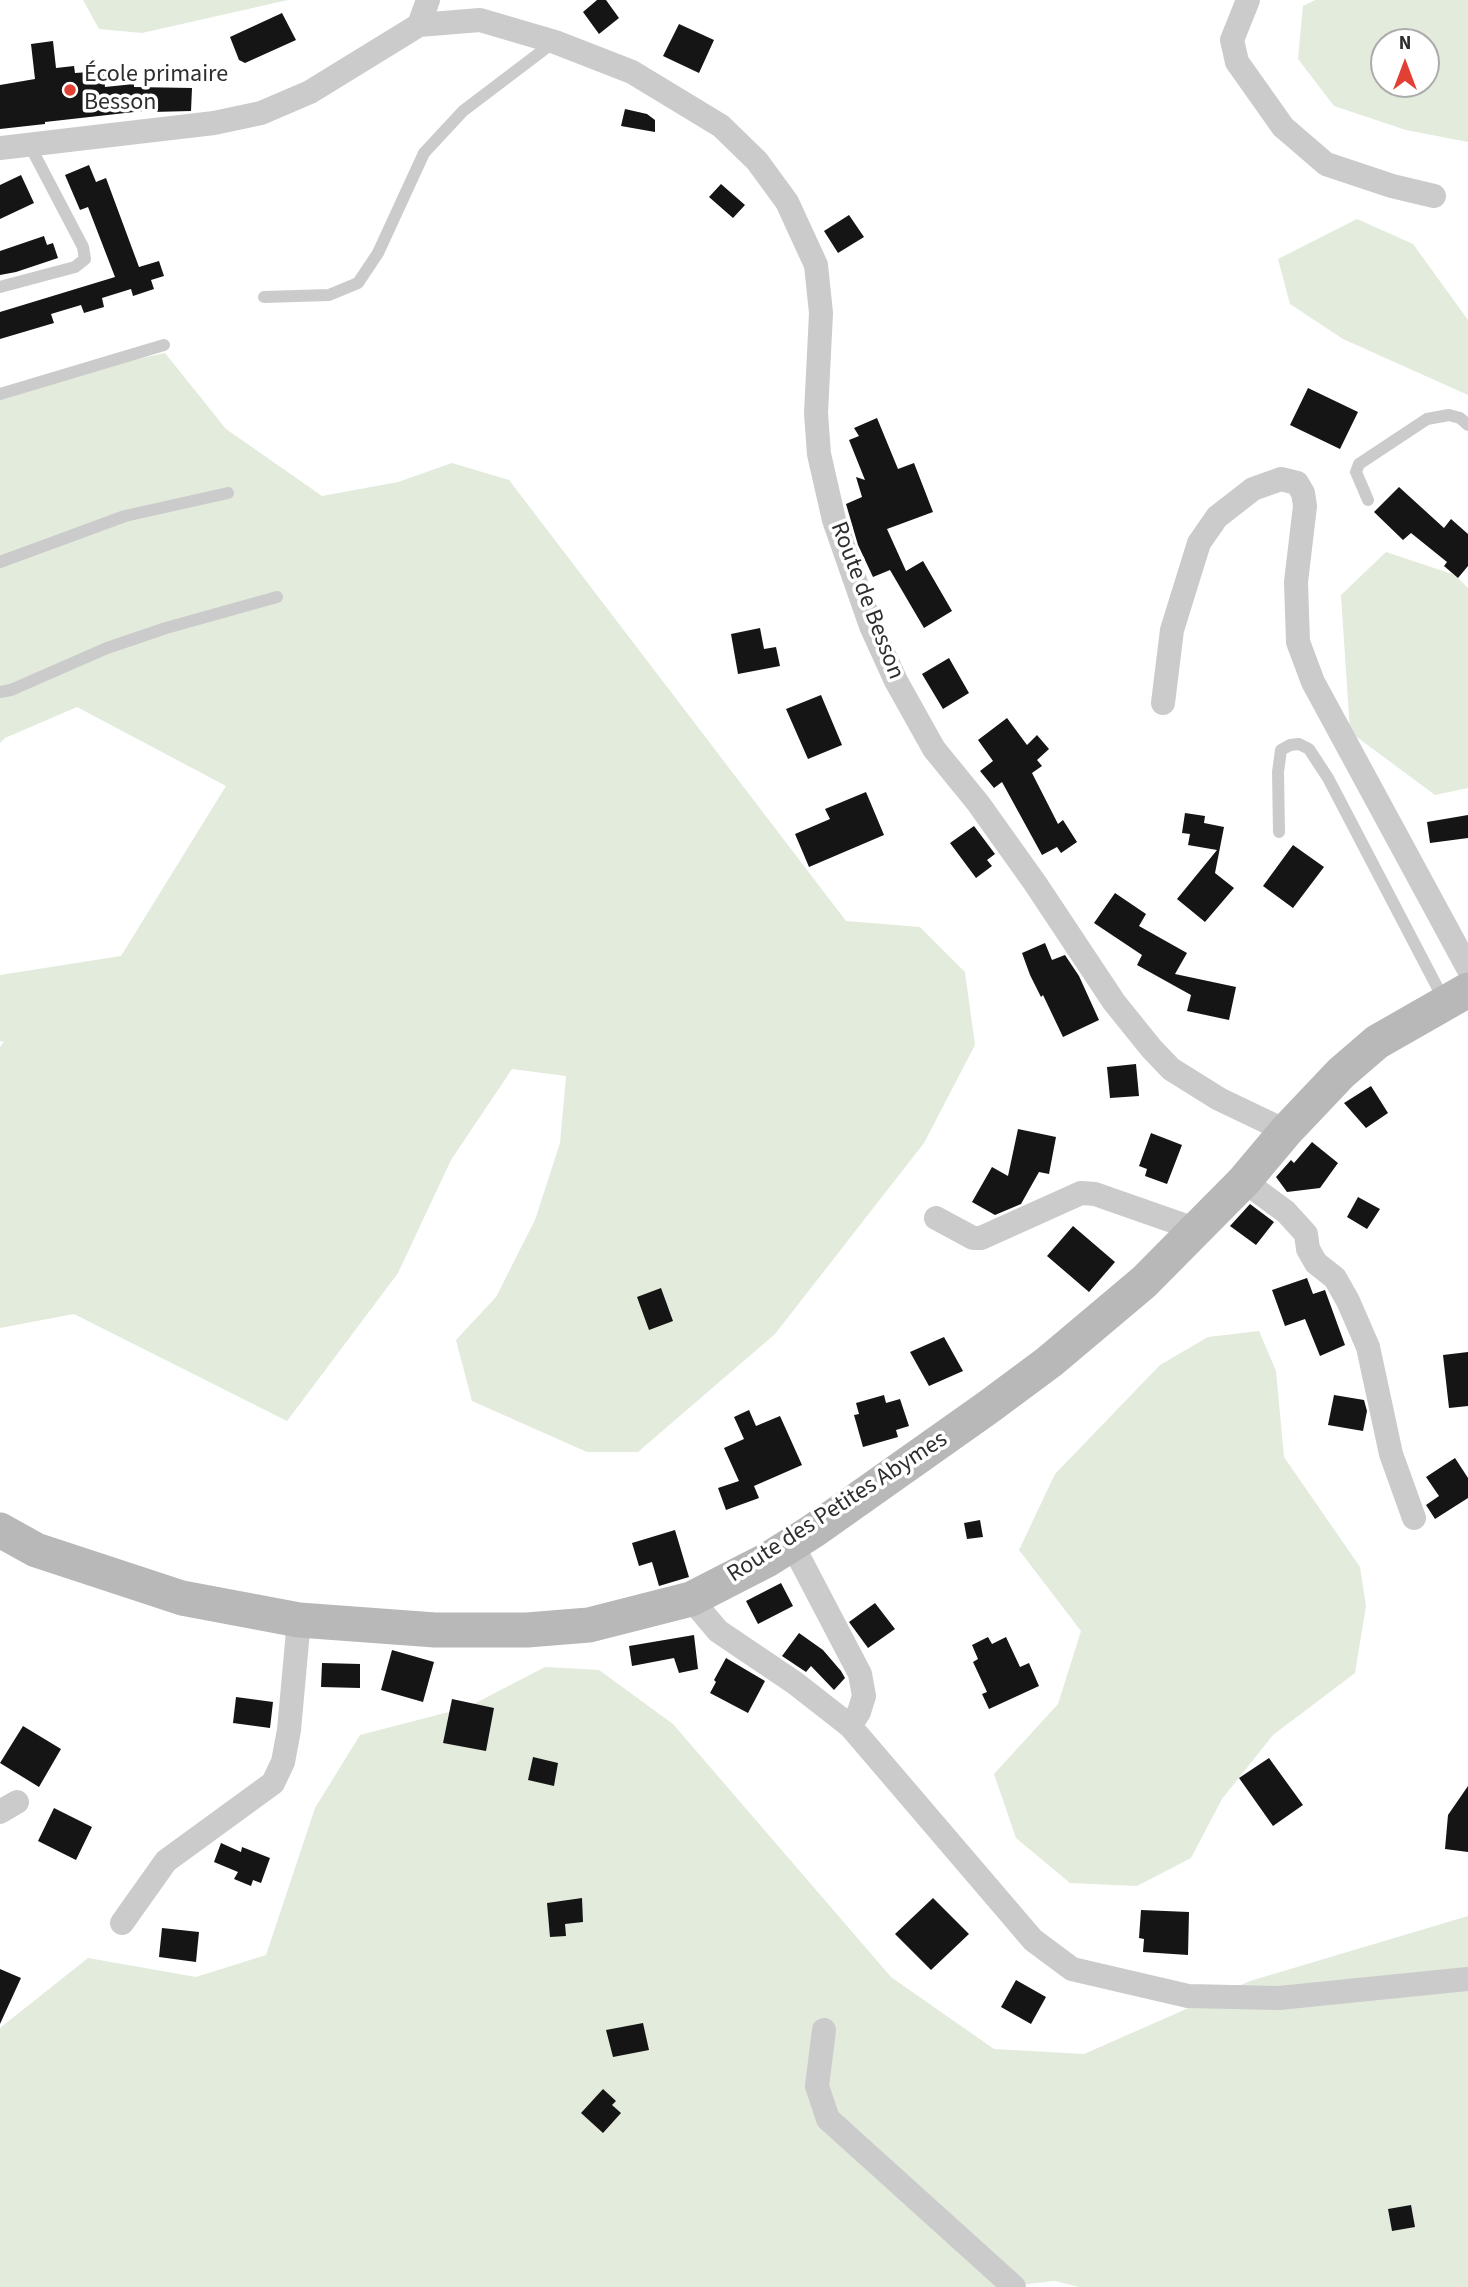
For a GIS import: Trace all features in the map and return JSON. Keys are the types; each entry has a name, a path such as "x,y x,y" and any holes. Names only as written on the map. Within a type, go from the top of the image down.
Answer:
{"main road":[{"path":"1286,1131 1341,1073 1377,1042 1461,993"},
{"name":"Route des Petites Abymes","path":"0,1530 36,1550 182,1598 299,1620 435,1630 527,1630 589,1625 691,1599 729,1582 792,1544 1049,1362 1144,1282 1244,1181 1286,1131"}],"street":[{"path":"0,148 214,123 261,113 310,92 419,26 428,0"},
{"path":"1248,0 1232,40 1237,62 1283,127 1326,164 1434,197"},
{"name":"Route de Besson","path":"419,26 480,20 555,42 632,72 721,126 757,161 787,202 816,265 821,313 816,413 822,467 838,531 871,626 896,681 934,749 978,803 1114,1002 1151,1048 1171,1069 1219,1099 1286,1131"},
{"path":"1163,703 1172,630 1199,543 1217,517 1253,489 1281,479 1297,483 1303,493 1305,506 1296,582 1298,642 1313,682 1461,993"},
{"path":"1244,1181 1286,1212 1306,1234 1308,1249 1316,1264 1335,1278 1348,1301 1368,1347 1391,1454 1414,1518"},
{"path":"936,1218 973,1238 981,1238 1081,1193 1095,1194 1195,1229"},
{"path":"792,1544 860,1674 864,1696 859,1712 850,1726"},
{"path":"691,1599 718,1631 795,1682 850,1726 1032,1940 1072,1969 1188,1996 1279,1998 1468,1979"},
{"path":"121,1923 166,1861 273,1783 284,1762 299,1620"},
{"path":"824,2030 817,2086 828,2119 1014,2287"}],"lane":[{"path":"264,297 329,295 358,283 378,253 424,153 463,111 555,42"},
{"path":"0,287 75,267 85,259 83,247 29,143"},
{"path":"0,394 164,345"},
{"path":"1368,500 1356,472 1359,464 1427,419 1449,415 1460,418 1468,425"},
{"path":"0,562 125,516 228,493"},
{"path":"0,692 11,690 107,648 166,628 277,597"},
{"path":"1279,832 1278,772 1281,751 1290,745 1299,744 1309,749 1328,778 1461,993"}],"green space":[{"path":"83,0 288,0 142,33 99,29"},
{"path":"1315,0 1468,0 1468,142 1406,130 1334,106 1298,59 1303,6"},
{"path":"1357,219 1413,244 1468,320 1468,395 1343,339 1290,304 1278,259"},
{"path":"165,353 226,429 322,496 398,482 452,463 509,480 846,921 920,927 965,972 975,1045 924,1143 775,1334 638,1452 587,1452 472,1401 456,1340 496,1297 535,1220 560,1143 566,1076 512,1069 451,1160 398,1273 287,1421 74,1314 0,1328 0,1047 4,1042 0,1041 0,975 121,956 226,786 77,707 5,738 0,743 0,389"},
{"path":"1386,552 1455,575 1468,588 1468,788 1435,795 1350,732 1341,595"},
{"path":"1259,1331 1276,1371 1284,1457 1360,1567 1366,1606 1355,1673 1273,1735 1222,1799 1191,1858 1137,1886 1070,1883 1016,1838 994,1774 1058,1704 1081,1631 1019,1550 1055,1474 1160,1365 1208,1337"},
{"path":"545,1667 599,1670 673,1724 891,1977 994,2049 1084,2054 1250,1981 1468,1916 1468,2287 1079,2287 1055,2281 1000,2287 0,2287 0,2028 88,1958 196,1977 266,1955 315,1808 360,1735 468,1707"}],"building":[{"path":"597,0 606,0 619,18 599,34 583,12"},
{"path":"282,13 296,40 245,63 239,60 230,37"},
{"path":"679,24 714,40 699,73 663,56"},
{"path":"53,41 56,68 74,66 75,73 103,71 105,87 134,84 134,87 192,88 191,111 152,110 0,129 0,85 35,79 31,44"},
{"path":"625,109 647,114 655,120 655,132 621,126"},
{"path":"89,165 96,182 106,178 139,267 159,261 164,276 151,280 154,289 133,296 131,289 102,298 104,307 84,313 81,305 51,314 54,323 0,339 0,312 115,277 88,207 80,210 65,175"},
{"path":"21,175 34,203 0,219 0,185"},
{"path":"721,184 745,205 733,218 709,197"},
{"path":"849,215 864,237 838,253 824,231"},
{"path":"44,236 47,245 53,243 58,258 0,275 0,251"},
{"path":"1308,388 1358,412 1340,449 1290,425"},
{"path":"877,418 898,469 914,463 933,512 887,529 906,571 923,561 952,611 924,628 890,570 873,577 858,545 846,504 862,497 856,477 865,480 849,440 859,436 854,428"},
{"path":"1399,487 1444,528 1451,519 1468,534 1468,566 1458,578 1444,566 1447,562 1411,533 1403,540 1374,512"},
{"path":"760,628 764,649 776,647 780,666 738,674 731,634"},
{"path":"949,658 969,693 943,709 922,674"},
{"path":"821,695 842,745 808,759 786,709"},
{"path":"1007,718 1027,745 1037,735 1049,749 1037,760 1042,766 1032,773 1058,824 1063,820 1077,842 1061,853 1057,847 1042,855 1002,782 994,788 980,771 993,761 978,740"},
{"path":"866,792 884,835 809,867 795,834 830,819 825,809"},
{"path":"1185,813 1205,816 1204,823 1224,827 1215,873 1234,888 1205,922 1177,899 1217,850 1188,845 1190,834 1182,833"},
{"path":"1468,815 1468,838 1430,843 1427,822"},
{"path":"974,826 995,854 987,860 992,866 976,878 950,843"},
{"path":"1293,845 1324,867 1293,908 1263,886"},
{"path":"1115,893 1146,914 1139,926 1187,953 1175,974 1236,987 1229,1020 1187,1011 1191,995 1137,965 1142,955 1094,923"},
{"path":"1045,943 1052,960 1065,955 1079,976 1099,1020 1063,1037 1030,975 1022,953"},
{"path":"1136,1064 1139,1096 1110,1098 1107,1067"},
{"path":"1371,1086 1388,1113 1366,1128 1344,1103"},
{"path":"1018,1129 1056,1137 1049,1174 1039,1172 1021,1204 995,1215 972,1202 992,1167 1008,1176"},
{"path":"1151,1133 1182,1145 1167,1184 1145,1176 1147,1169 1139,1166"},
{"path":"1312,1142 1338,1163 1320,1188 1287,1192 1276,1177 1291,1160 1294,1163"},
{"path":"1358,1197 1380,1209 1367,1229 1347,1217"},
{"path":"1250,1204 1274,1222 1256,1245 1230,1226"},
{"path":"1073,1226 1115,1262 1089,1292 1047,1256"},
{"path":"1307,1278 1313,1294 1325,1290 1345,1345 1320,1356 1305,1319 1285,1326 1272,1290"},
{"path":"661,1288 673,1321 649,1330 637,1297"},
{"path":"944,1337 963,1371 929,1386 910,1352"},
{"path":"1468,1352 1468,1406 1449,1408 1443,1355"},
{"path":"884,1395 886,1403 900,1399 909,1426 896,1430 898,1437 863,1447 854,1415 859,1414 856,1403"},
{"path":"1334,1395 1364,1400 1367,1411 1363,1431 1328,1425"},
{"path":"749,1410 756,1426 780,1416 802,1465 754,1486 759,1498 726,1510 718,1488 739,1481 724,1448 744,1439 734,1417"},
{"path":"1455,1458 1468,1478 1468,1498 1435,1519 1426,1505 1439,1496 1426,1477"},
{"path":"980,1520 983,1537 967,1539 964,1523"},
{"path":"675,1530 689,1577 659,1586 652,1562 639,1566 632,1543"},
{"path":"781,1583 793,1606 758,1624 746,1601"},
{"path":"875,1603 895,1629 868,1648 849,1622"},
{"path":"799,1633 823,1650 841,1671 845,1678 834,1690 811,1666 806,1672 782,1656"},
{"path":"694,1635 698,1669 679,1673 674,1658 632,1666 629,1646"},
{"path":"988,1637 992,1644 1006,1637 1020,1667 1029,1663 1039,1686 989,1709 982,1694 987,1692 973,1662 978,1659 972,1645"},
{"path":"392,1650 434,1662 423,1702 381,1690"},
{"path":"726,1658 765,1681 748,1713 710,1693"},
{"path":"322,1663 360,1664 360,1688 321,1687"},
{"path":"236,1697 273,1702 270,1728 233,1723"},
{"path":"452,1699 494,1708 486,1751 443,1743"},
{"path":"23,1726 61,1749 39,1787 0,1763"},
{"path":"533,1757 558,1763 554,1786 528,1780"},
{"path":"1269,1758 1303,1805 1273,1826 1239,1778"},
{"path":"1468,1786 1468,1852 1445,1849 1448,1815"},
{"path":"54,1808 92,1827 76,1860 38,1841"},
{"path":"221,1843 241,1852 242,1847 270,1858 261,1883 253,1880 251,1886 234,1879 238,1872 214,1862"},
{"path":"582,1898 583,1922 565,1924 566,1936 550,1937 547,1903"},
{"path":"933,1898 969,1934 931,1970 895,1934"},
{"path":"1141,1910 1189,1912 1188,1955 1143,1952 1144,1939 1139,1938"},
{"path":"162,1928 199,1932 196,1962 159,1957"},
{"path":"0,1969 21,1978 0,2024"},
{"path":"1016,1980 1046,1997 1031,2024 1001,2007"},
{"path":"643,2023 649,2050 613,2057 606,2030"},
{"path":"603,2089 616,2101 612,2105 621,2113 603,2133 581,2113"},
{"path":"1411,2205 1415,2227 1392,2231 1388,2209"}],"place":[{"name":"École primaire Besson","path":"70,90"}]}
